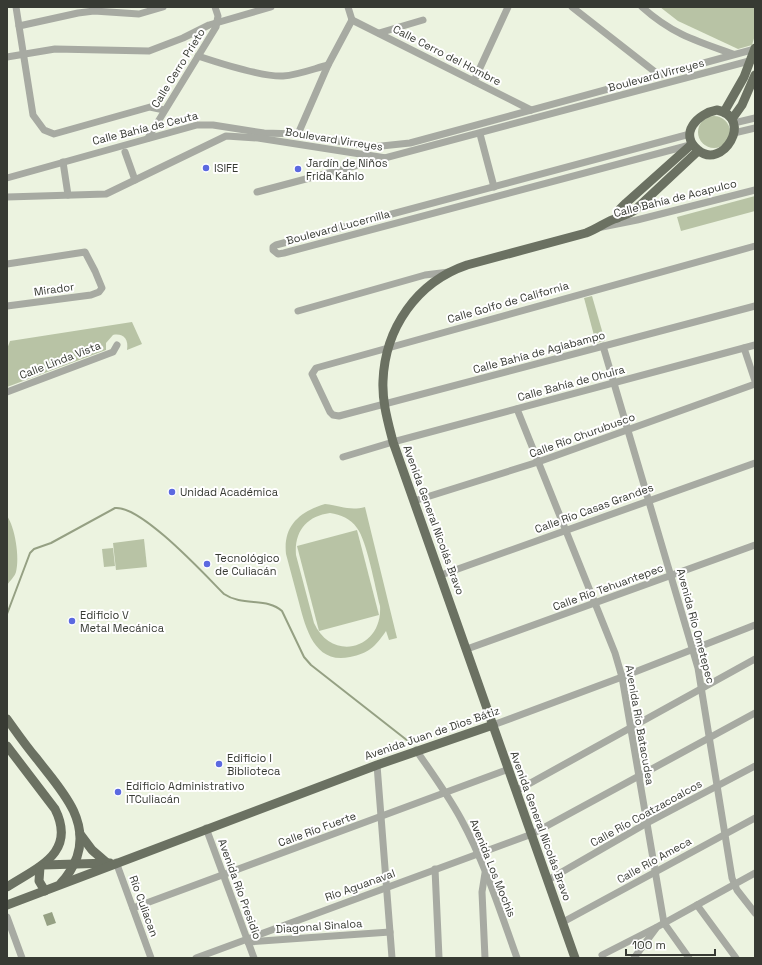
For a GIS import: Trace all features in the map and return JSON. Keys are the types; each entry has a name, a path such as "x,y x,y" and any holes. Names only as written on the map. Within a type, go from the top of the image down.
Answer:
{"main road":[{"path":"724,112 736,93 753,60 755,49"},
{"path":"733,121 724,112 717,110 703,114 694,122 690,134 695,148 704,154 717,154 727,146 734,134 733,121 742,105 755,75"},
{"name":"Avenida General Nicolás Bravo","path":"575,958 394,442 384,404 383,382 388,347 400,318 414,298 430,283 449,272 468,264 600,228 617,218 620,210 626,203 695,148"},
{"path":"7,720 70,804 77,817 80,834 79,847 74,864 67,877 58,885"},
{"name":"Avenida Juan de Dios Bátiz","path":"7,905 45,891 111,863 416,750 493,725"},
{"path":"7,746 55,809 62,828 61,842 53,855 42,866 7,888"},
{"path":"80,834 92,850 111,863"},
{"name":"Avenida Juan de Dios Bátiz","path":"42,866 111,863"},
{"path":"42,866 39,881 45,891"}],"street":[{"path":"16,7 34,115 41,128 51,134 150,108 164,110"},
{"path":"19,26 78,13 94,11 139,14 163,7"},
{"name":"Calle Cerro Prieto","path":"148,138 216,27 218,13 215,7"},
{"path":"7,57 65,48 130,52 149,51 171,43 217,22 271,7"},
{"path":"298,134 328,65 352,20 348,7"},
{"path":"474,81 508,7"},
{"path":"572,7 659,75"},
{"path":"642,7 662,24 675,32 734,55 753,60"},
{"name":"Calle Cerro del Hombre","path":"352,20 531,110"},
{"path":"379,33 423,20"},
{"name":"Boulevard Virreyes","path":"386,147 410,143 755,49"},
{"path":"198,56 219,63 277,76 298,73 328,65"},
{"name":"Boulevard Virreyes","path":"7,197 106,194 226,136 358,149 388,158 753,60"},
{"path":"733,121 755,118"},
{"name":"Calle Bahía de Ceuta","path":"7,178 184,127 202,125 264,133 298,134 358,149 386,147"},
{"path":"734,134 755,128"},
{"path":"480,134 494,187"},
{"name":"Boulevard Lucernilla","path":"690,134 276,244 273,247 273,250 278,254 284,253 695,148"},
{"path":"125,152 135,180"},
{"path":"257,192 388,158"},
{"path":"63,162 68,196"},
{"name":"Calle Bahía de Acapulco","path":"600,228 755,190"},
{"name":"Calle Golfo de California","path":"330,412 316,384 312,374 313,370 388,347 755,246"},
{"name":"Mirador","path":"7,264 85,252 89,257 102,288 99,292 91,295 7,306"},
{"path":"298,311 425,275 449,272"},
{"name":"Calle Bahía de Agiabampo","path":"330,412 333,415 339,416 755,306"},
{"name":"Calle Linda Vista","path":"7,392 113,352 117,345"},
{"name":"Calle Bahía de Ohuira","path":"343,457 614,382 755,345"},
{"name":"Avenida Río Ometepec","path":"603,346 692,649 702,688 725,833 735,884 755,913"},
{"path":"744,348 755,382"},
{"name":"Calle Río Churubusco","path":"414,501 538,462 755,382"},
{"name":"Avenida Río Batacudea","path":"517,409 615,653 622,678 664,923 689,958"},
{"name":"Calle Río Casas Grandes","path":"441,575 755,463"},
{"name":"Calle Río Tehuantepec","path":"467,649 671,577 755,545"},
{"name":"Avenida Juan de Dios Bátiz","path":"493,725 622,678 755,625"},
{"path":"516,791 755,659"},
{"name":"Río Aguanaval","path":"196,958 248,941 386,887 532,834 755,713"},
{"name":"Avenida Los Mochis","path":"416,750 446,792 461,818 485,872 517,958"},
{"path":"377,765 392,958"},
{"name":"Calle Río Coatzacoalcos","path":"548,880 647,824 755,766"},
{"name":"Calle Río Fuerte","path":"133,908 508,769"},
{"name":"Calle Río Ameca","path":"563,922 755,818"},
{"name":"Avenida Río Presidio","path":"206,828 254,958"},
{"name":"Río Culiacan","path":"111,863 133,908 151,958"},
{"path":"435,869 438,958"},
{"path":"485,872 482,892 485,958"},
{"path":"602,955 657,927 755,873"},
{"path":"697,905 736,958"},
{"path":"7,917 22,958"},
{"path":"634,958 657,927"},
{"name":"Diagonal Sinaloa","path":"248,941 390,932"}],"shaded area":[{"path":"660,7 755,7 755,35 752,45 738,49 678,21"},
{"path":"711,116 717,116 727,123 730,132 729,138 723,145 717,148 711,148 701,141 698,135 698,129 705,119"},
{"path":"755,196 755,211 681,231 677,217"},
{"path":"592,296 605,341 596,343 584,298"},
{"path":"132,322 142,344 127,350 126,340 120,335 113,335 106,343 106,350 7,387 7,349 10,341"},
{"path":"325,504 350,508 365,507 397,638 389,640 386,631 375,645 362,654 337,658 327,655 319,649 313,641 304,620 286,554 286,544 290,528 300,516","holes":["330,513 342,516 351,522 361,534 380,606 379,621 373,632 365,641 355,646 344,647 332,643 322,636 314,623 296,555 297,539 304,526 315,517"]},
{"path":"7,516 14,535 17,551 17,566 14,577 7,585"},
{"path":"357,530 379,615 319,631 297,546"},
{"path":"144,539 147,567 116,570 113,543"},
{"path":"113,548 115,566 104,567 102,549"},
{"path":"52,912 56,923 47,926 43,915"}],"waterway":[{"path":"7,614 30,553 34,549 51,543 115,508 126,510 156,529 224,594 239,600 269,604 282,611 304,657 311,665 408,741"}],"place":[{"name":"ISIFE","path":"206,168"},
{"name":"Jardín de Niños Frida Kahlo","path":"298,169"},
{"name":"Unidad Académica","path":"172,492"},
{"name":"Tecnológico de Culiacán","path":"207,564"},
{"name":"Edificio V Metal Mecánica","path":"72,621"},
{"name":"Edificio I Biblioteca","path":"219,764"},
{"name":"Edificio Administrativo ITCuliacán","path":"118,792"}]}
